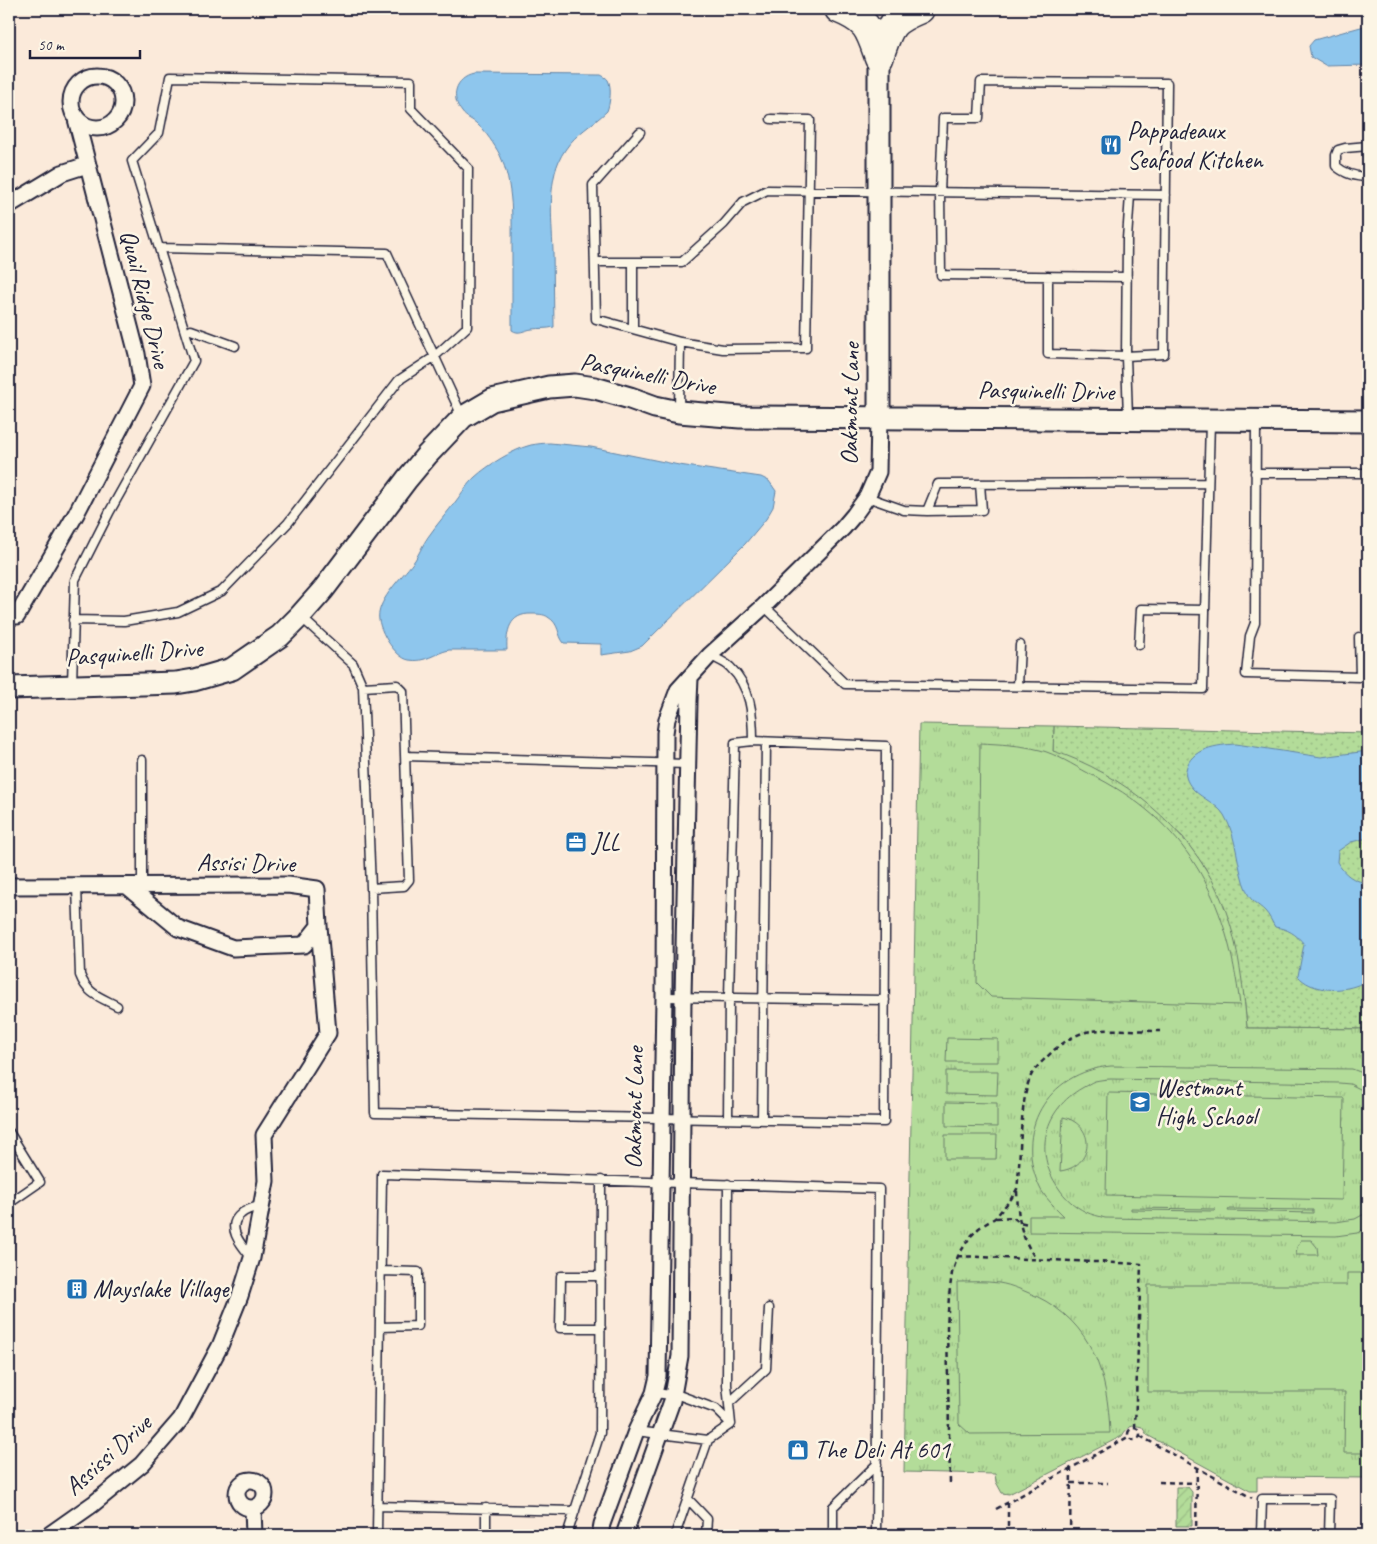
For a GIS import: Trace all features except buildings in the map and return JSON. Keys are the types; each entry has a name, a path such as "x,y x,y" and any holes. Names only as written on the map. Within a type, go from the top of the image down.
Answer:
{"highway":[{"path":"839,9 856,16 867,26 879,57"},
{"path":"879,57 888,32 896,20 920,9"}],"street":[{"name":"Oakmont Lane","path":"600,1535 636,1431 654,1394 660,1361 660,1182 667,719 678,690 710,655 764,606 843,528 867,497 878,472 879,57"},
{"name":"Quail Ridge Drive","path":"13,616 76,514 142,386 137,354 75,115"},
{"path":"9,205 62,173 87,164"},
{"name":"Pasquinelli Drive","path":"9,688 176,683 215,675 232,669 280,636 300,616 323,590 407,478 463,417 492,400 549,387 575,386 595,388 655,407 678,412 740,417 1368,421"},
{"name":"Oakmont Lane","path":"624,1535 672,1395 680,1356 683,998 690,678"},
{"name":"Assisi Drive","path":"9,886 288,885 317,889 319,926"},
{"path":"126,886 178,928 233,948 304,945 319,926"},
{"name":"Assissi Drive","path":"49,1535 94,1504 142,1464 181,1419 220,1346 240,1296 252,1258 266,1181 264,1135 328,1034 319,926"},
{"path":"253,1508 254,1535"}],"lane":[{"path":"72,686 73,620 75,580 110,510 194,361 132,161 159,133 170,77 411,81 411,108 468,168 467,327 434,357 399,380 288,523 222,591 178,612 124,622 73,620"},
{"path":"1048,276 1048,354 1126,356 1164,354 1167,83 981,82 979,118 943,118 940,193 941,275 1048,276 1085,278 1127,277"},
{"path":"640,132 593,185 596,319 680,342 723,349 806,348 810,120 771,119"},
{"path":"1368,146 1345,148 1338,150 1336,155 1336,166 1342,172 1368,177"},
{"path":"595,262 682,262 724,224 743,202 767,190 879,193 1166,195"},
{"path":"1128,420 1126,356 1127,239 1130,195"},
{"path":"159,248 387,253 463,417"},
{"path":"633,262 633,329"},
{"path":"191,330 235,346"},
{"path":"678,412 680,342"},
{"path":"764,606 845,684 1203,689 1210,420"},
{"path":"1256,420 1255,623 1250,636 1246,674 1360,677 1358,637"},
{"path":"1255,473 1368,473"},
{"path":"927,511 938,484 1208,483"},
{"path":"867,497 904,510 982,510 980,484"},
{"path":"1139,645 1141,609 1205,610"},
{"path":"300,616 353,664 363,687 371,888 375,1113 884,1122 886,746 753,740 735,743 728,998 728,1119"},
{"path":"1018,686 1020,645"},
{"path":"710,655 730,666 746,688 753,715 753,740"},
{"path":"363,687 397,685 404,692 409,880 404,886 371,888"},
{"path":"762,1120 766,742"},
{"path":"405,756 688,764"},
{"path":"142,760 142,886"},
{"path":"77,886 80,975 84,985 92,993 117,1006"},
{"path":"664,997 885,1000"},
{"path":"9,1132 40,1182 11,1202 9,1198"},
{"path":"377,1535 382,1174 879,1189 876,1535"},
{"path":"567,1535 600,1433 601,1180"},
{"path":"728,1184 727,1386 732,1424"},
{"path":"252,1258 235,1234 236,1220 240,1214 263,1205"},
{"path":"380,1327 418,1326 418,1272 381,1271"},
{"path":"601,1276 562,1276 560,1328 601,1328"},
{"path":"729,1403 766,1369 769,1308"},
{"path":"654,1394 681,1396 716,1409 732,1424"},
{"path":"675,1535 708,1440 732,1424"},
{"path":"636,1431 708,1440"},
{"path":"833,1535 833,1507 877,1464"},
{"path":"688,1498 707,1519 706,1535"},
{"path":"1262,1535 1262,1499 1330,1499 1329,1535"},
{"path":"378,1506 575,1511"},
{"path":"486,1508 486,1535"}],"path":[{"path":"1037,1260 1024,1238 1019,1222 1017,1190 1027,1086 1032,1074 1039,1064 1064,1042 1090,1031 1160,1032"},
{"path":"950,1483 947,1326 952,1273 958,1256 970,1237 979,1228 995,1218 1017,1190"},
{"path":"995,1218 1012,1217 1019,1222 1029,1224"},
{"path":"958,1256 1141,1264 1134,1427"},
{"path":"1134,1427 1139,1430 1140,1436"},
{"path":"1128,1436 1128,1430 1134,1427"},
{"path":"1128,1436 1136,1440 1140,1436"},
{"path":"996,1509 1128,1436"},
{"path":"1140,1436 1252,1497 1252,1506"},
{"path":"1196,1467 1196,1535"},
{"path":"1070,1535 1071,1468"},
{"path":"1159,1482 1196,1483"},
{"path":"1071,1483 1108,1484"},
{"path":"1008,1502 1008,1535"}],"green space":[{"name":"Westmont High School","path":"919,724 1054,726 1053,751 1104,773 1128,788 1172,826 1206,870 1219,894 1231,926 1241,977 1247,1028 1368,1029 1368,1478 1257,1477 1257,1491 1250,1491 1147,1435 1142,1427 1135,1426 1128,1428 1122,1436 1009,1494 1002,1493 996,1482 995,1474 904,1472"},
{"path":"1054,726 1368,733 1368,1029 1247,1028 1244,996 1206,869 1183,837 1131,791 1053,751"},
{"path":"980,743 1025,747 1052,754 1123,792 1152,814 1177,839 1197,867 1213,897 1225,930 1234,966 1240,1005 991,997 977,983"},
{"path":"947,1038 998,1039 998,1062 946,1062"},
{"path":"1111,1066 1352,1069 1368,1075 1368,1093 1350,1084 1339,1083 1111,1079 1093,1082 1069,1097 1059,1107 1047,1132 1045,1145 1050,1173 1064,1195 1078,1207 1088,1213 1105,1218 1336,1222 1355,1219 1368,1212 1368,1228 1357,1233 1336,1236 1029,1232 1029,1216 1064,1216 1041,1190 1033,1168 1031,1147 1034,1127 1041,1108 1053,1093 1069,1080 1088,1071"},
{"path":"946,1071 998,1071 997,1095 946,1094"},
{"path":"1108,1093 1344,1098 1342,1200 1106,1195"},
{"path":"946,1102 997,1103 997,1127 946,1126"},
{"path":"1063,1117 1074,1121 1082,1128 1087,1146 1080,1162 1071,1168 1060,1171"},
{"path":"945,1135 997,1135 996,1159 945,1159"},
{"path":"1131,1208 1215,1209 1215,1211 1131,1210"},
{"path":"1229,1209 1313,1210 1313,1213 1228,1211"},
{"path":"1301,1240 1311,1240 1317,1247 1318,1255 1296,1255 1297,1247"},
{"path":"1347,1273 1368,1273 1368,1453 1344,1453 1345,1392 1148,1392 1148,1285 1347,1285"},
{"path":"957,1282 994,1282 1013,1287 1036,1296 1055,1307 1071,1320 1093,1352 1100,1371 1109,1411 1110,1433 970,1434 959,1424"},
{"path":"1176,1487 1188,1487 1192,1492 1192,1526 1176,1526"}],"water":[{"path":"1368,25 1368,65 1326,66 1311,57 1309,46 1314,40"},
{"path":"474,74 601,75 609,83 610,95 607,111 569,144 559,161 555,173 551,212 554,327 519,332 512,330 512,216 508,179 500,155 487,134 464,114 456,100 456,89 459,84 468,76"},
{"path":"550,443 591,447 679,465 761,477 769,481 776,491 773,507 766,519 745,544 642,646 630,651 601,655 601,644 564,643 552,620 545,615 532,614 518,617 510,625 507,637 507,650 449,650 415,661 398,654 383,633 380,626 379,613 384,599 415,560 431,532 467,485 480,472 517,450 531,445"},
{"path":"1236,744 1321,757 1368,751 1368,838 1351,842 1338,851 1337,862 1350,877 1368,883 1368,978 1359,985 1340,989 1325,989 1310,985 1298,976 1304,944 1298,937 1284,929 1275,927 1266,913 1251,898 1243,882 1229,824 1218,808 1194,790 1187,781 1186,770 1193,757 1199,752 1221,745"}],"place":[{"name":"Pappadeaux Seafood Kitchen","path":"1111,145"},
{"name":"JLL","path":"576,842"},
{"name":"Westmont High School","path":"1140,1102"},
{"name":"Mayslake Village","path":"77,1289"},
{"name":"The Deli At 601","path":"798,1450"}]}
